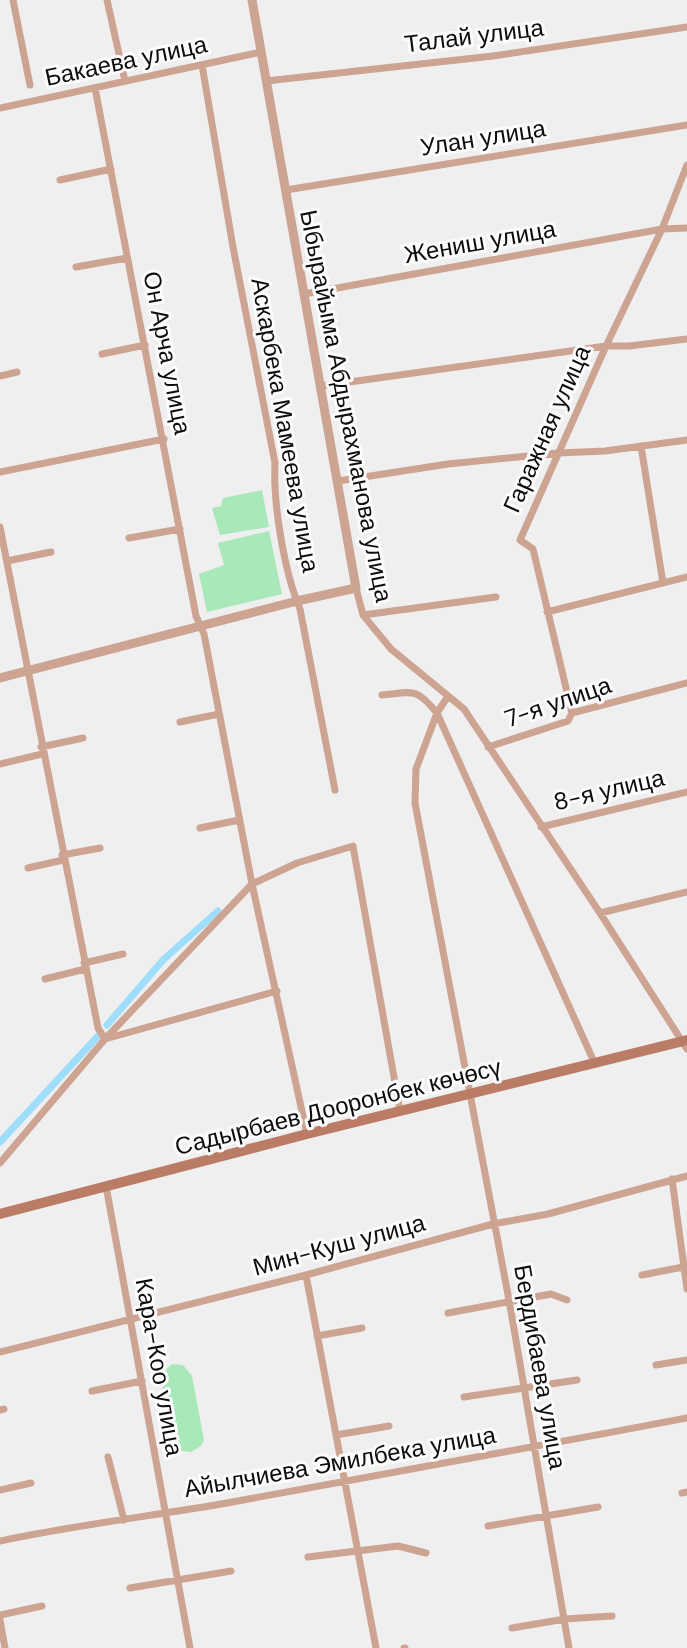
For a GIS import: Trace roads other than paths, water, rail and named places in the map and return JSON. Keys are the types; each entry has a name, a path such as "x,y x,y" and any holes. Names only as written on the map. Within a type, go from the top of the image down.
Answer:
{"main road":[{"name":"Садырбаев Дооронбек көчөсү","path":"0,1214 307,1134 685,1044"}],"street":[{"path":"13,0 30,85"},
{"path":"107,0 125,81"},
{"name":"Ыбырайыма Абдырахманова улица","path":"252,0 363,615 391,649 464,709 685,1044"},
{"name":"Талай улица","path":"266,81 493,56 687,27"},
{"name":"Бакаева улица","path":"0,108 261,52"},
{"name":"Аскарбека Мамеева улица","path":"202,65 275,463 273,487 335,790"},
{"name":"Он Арча улица","path":"95,88 180,529 252,884 307,1134"},
{"name":"Улан улица","path":"286,190 687,125"},
{"name":"Гаражная улица","path":"572,713 533,549 520,540 662,229 687,165"},
{"path":"60,180 111,169"},
{"name":"Жениш улица","path":"304,294 662,229 687,228"},
{"path":"76,267 127,258"},
{"path":"321,386 606,346 687,339"},
{"path":"102,354 145,345"},
{"path":"0,376 17,372"},
{"path":"0,472 164,439"},
{"path":"338,481 448,464 605,451 687,440"},
{"path":"641,446 663,583"},
{"path":"0,527 85,966 98,1028 105,1039"},
{"path":"129,538 180,529"},
{"path":"7,561 51,552"},
{"path":"547,612 687,577"},
{"path":"0,678 356,588"},
{"path":"363,615 496,597"},
{"name":"7-я улица","path":"488,747 568,721 572,713 687,683"},
{"path":"382,695 417,693 437,713 595,1064"},
{"name":"Бердибаева улица","path":"448,696 437,713 416,769 415,803 509,1300 569,1648"},
{"path":"180,722 219,714"},
{"path":"0,764 83,738"},
{"name":"8-я улица","path":"541,827 687,792"},
{"path":"200,828 239,820"},
{"path":"0,1163 105,1039 252,884 297,863 353,846 400,1111"},
{"path":"28,868 100,848"},
{"path":"600,913 687,892"},
{"path":"45,979 123,954"},
{"path":"105,1039 277,991"},
{"name":"Мин-Куш улица","path":"0,1352 687,1176"},
{"path":"672,1179 687,1289"},
{"name":"Кара-Коо улица","path":"106,1186 190,1648"},
{"path":"642,1275 683,1267"},
{"path":"306,1275 375,1648"},
{"path":"448,1313 551,1294 567,1300"},
{"path":"317,1336 362,1328"},
{"path":"656,1365 687,1360"},
{"path":"464,1397 577,1380"},
{"path":"92,1391 142,1381"},
{"name":"Айылчиева Эмилбека улица","path":"0,1541 344,1482 687,1418"},
{"path":"336,1435 389,1426"},
{"path":"108,1457 124,1520"},
{"path":"0,1490 31,1483"},
{"path":"488,1526 598,1507"},
{"path":"308,1557 398,1546 426,1553"},
{"path":"130,1588 231,1571"},
{"path":"5,1648 0,1617 42,1606"},
{"path":"512,1628 565,1619 612,1616"}],"waterway":[{"path":"107,1025 164,959 218,911"},
{"path":"0,1142 99,1035"}]}
